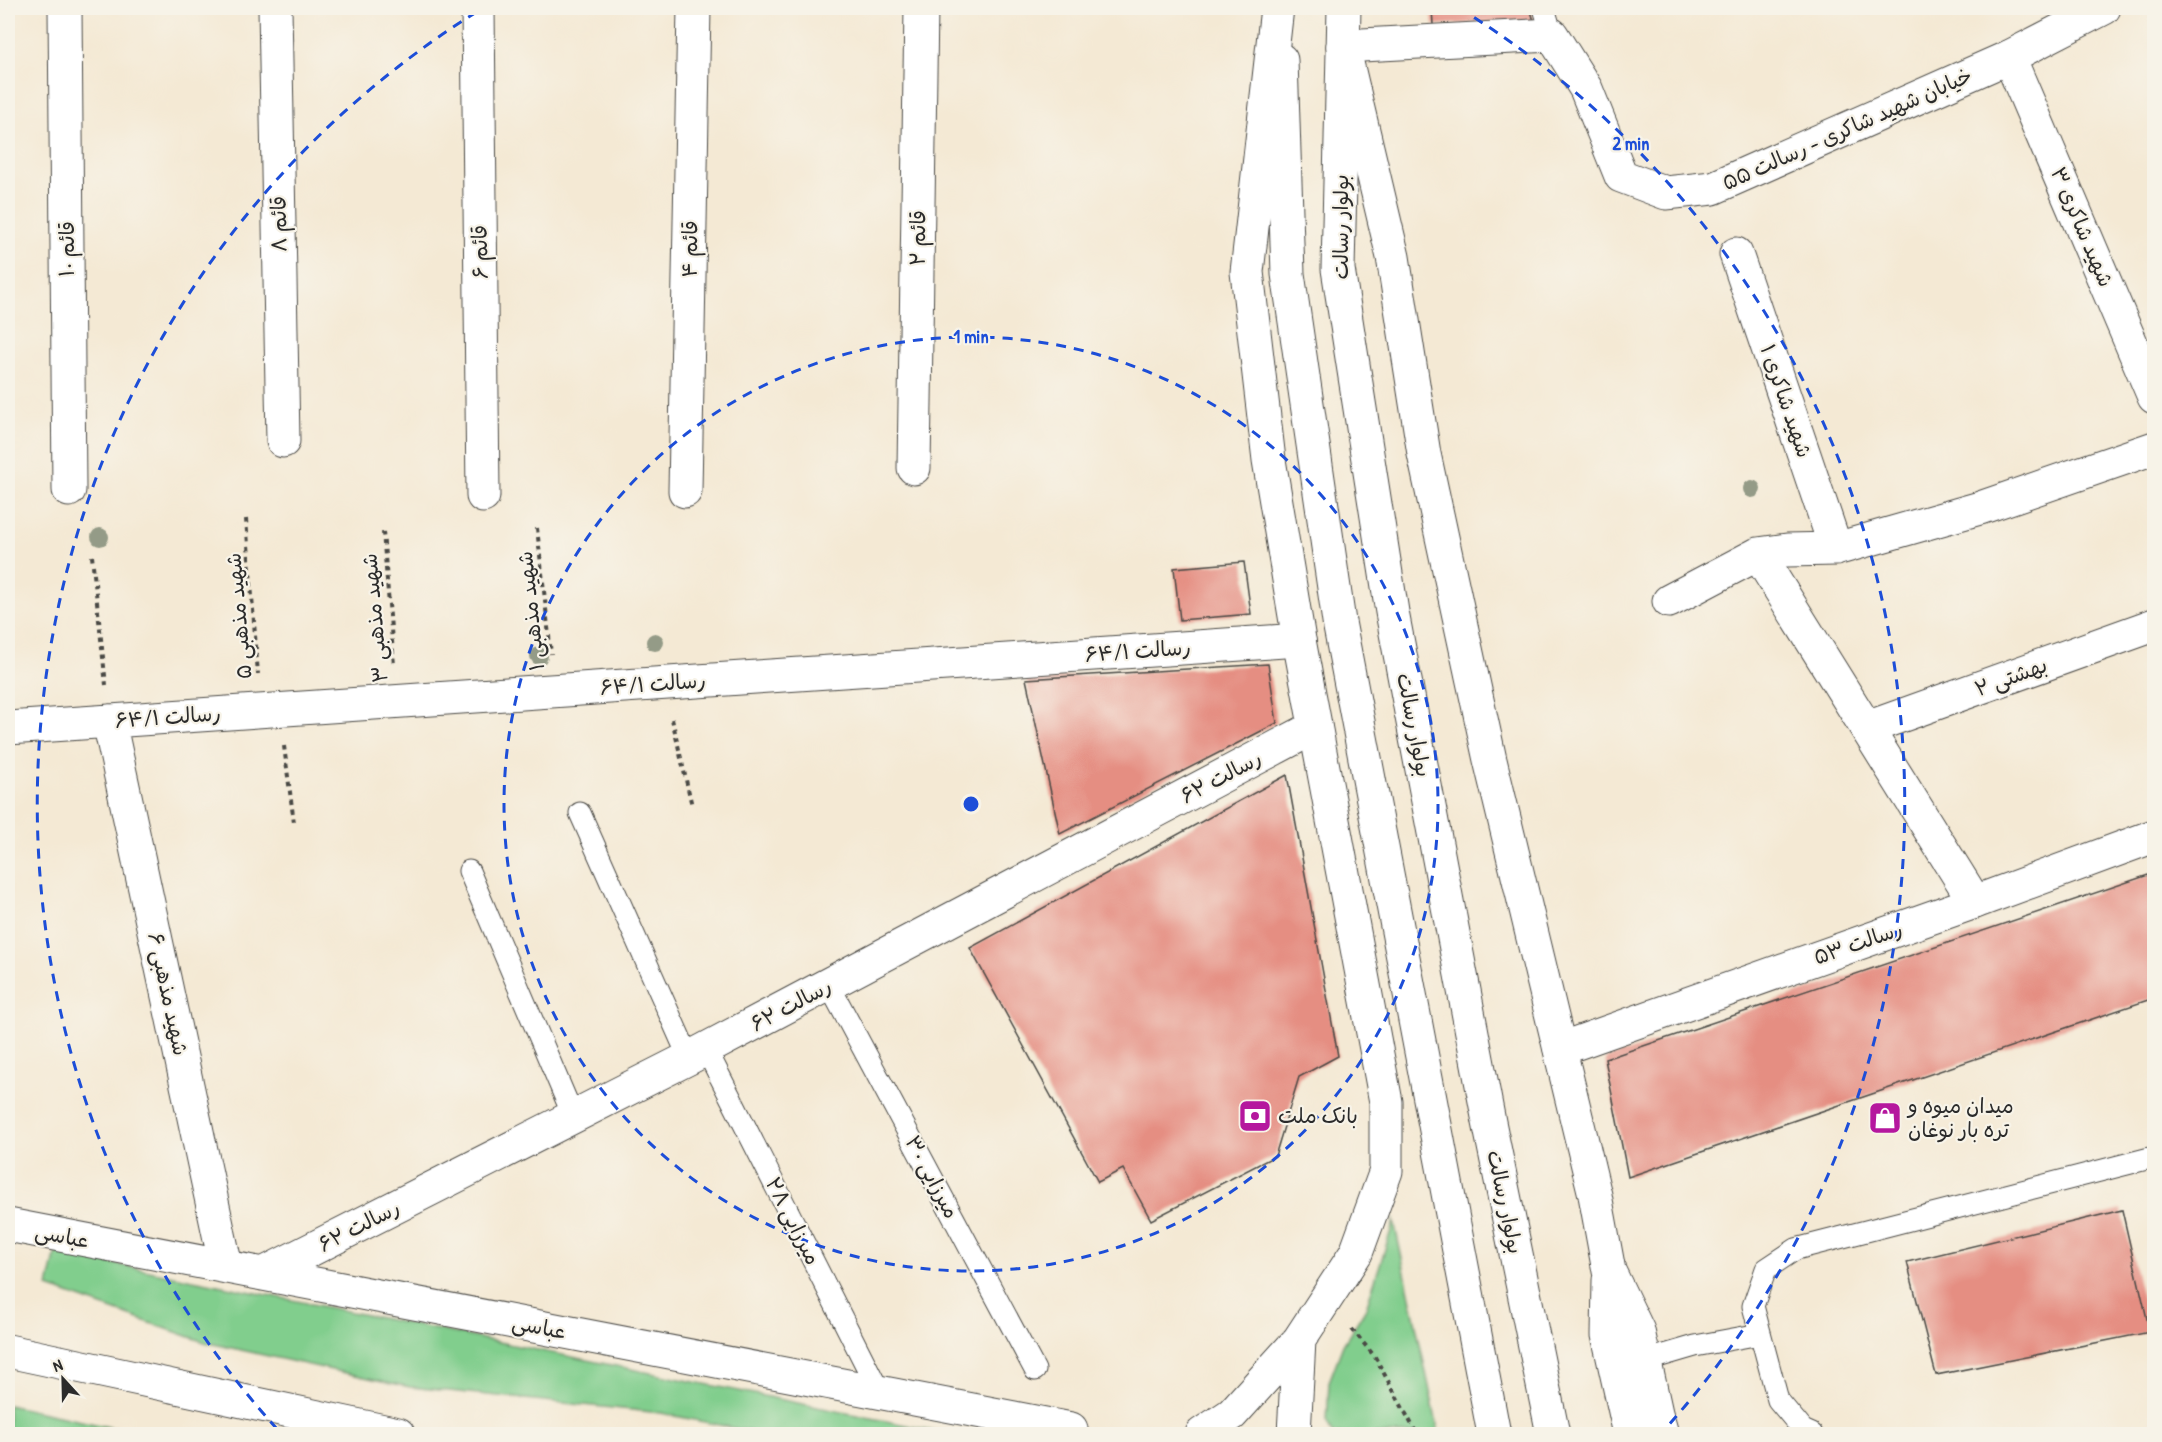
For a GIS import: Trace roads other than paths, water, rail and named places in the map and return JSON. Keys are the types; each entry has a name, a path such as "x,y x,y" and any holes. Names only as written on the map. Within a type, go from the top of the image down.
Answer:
{"main road":[{"name":"قائم ۱۰","path":"65,8 69,490"},
{"name":"قائم ۸","path":"275,8 283,441"},
{"name":"قائم ۶","path":"478,8 483,496"},
{"name":"قائم ۴","path":"685,491 694,8"},
{"name":"قائم ۲","path":"914,468 921,8"},
{"path":"1202,1434 1232,1414 1299,1340 1356,1253 1386,1171 1386,1102 1299,640 1269,460 1247,272 1278,8"},
{"path":"1278,8 1288,274 1338,622 1494,1434"},
{"name":"بولوار رسالت","path":"1344,8 1338,269 1392,612 1489,1122 1553,1434"},
{"name":"خیابان شهید شاکری - رسالت ۵۵","path":"1343,46 1548,21 1586,89 1621,176 1666,193 1713,188 2009,57 2104,8"},
{"path":"1343,46 1393,257 1424,454 1488,749 1595,1195 1609,1271 1608,1335 1630,1434"},
{"name":"شهید شاکری ۳","path":"2009,57 2154,397"},
{"name":"شهید شاکری ۱","path":"1736,254 1836,549"},
{"path":"1669,601 1758,554 1787,550 1836,549 1980,508 2154,448"},
{"path":"1758,554 1975,902"},
{"name":"بهشتی ۲","path":"1867,729 2154,625"},
{"name":"رسالت ۶۴/۱","path":"8,728 1299,640"},
{"name":"شهید مذهبی ۶","path":"109,721 226,1268"},
{"name":"رسالت ۶۲","path":"263,1274 574,1118 1315,727"},
{"name":"رسالت ۵۳","path":"1560,1048 1975,902 2154,836"},
{"name":"عباسی","path":"8,1225 1071,1429"},
{"path":"1609,1271 1638,1330 1662,1434"},
{"path":"1294,1434 1299,1340"},
{"path":"8,1351 398,1434"}],"lane":[{"name":"میرزایی ۲۸","path":"580,813 697,1054 880,1393"},
{"path":"469,871 574,1118"},
{"name":"میرزایی ۳۰","path":"829,985 1035,1370"},
{"path":"1812,1434 1803,1430 1778,1400 1753,1306 1766,1269 1796,1249 2154,1157"},
{"path":"1644,1361 1695,1346 1760,1334"}],"place":[{"name":"بانک ملت","path":"1255,1116"},
{"name":"میدان میوه و تره بار نوغان","path":"1885,1118"}]}
